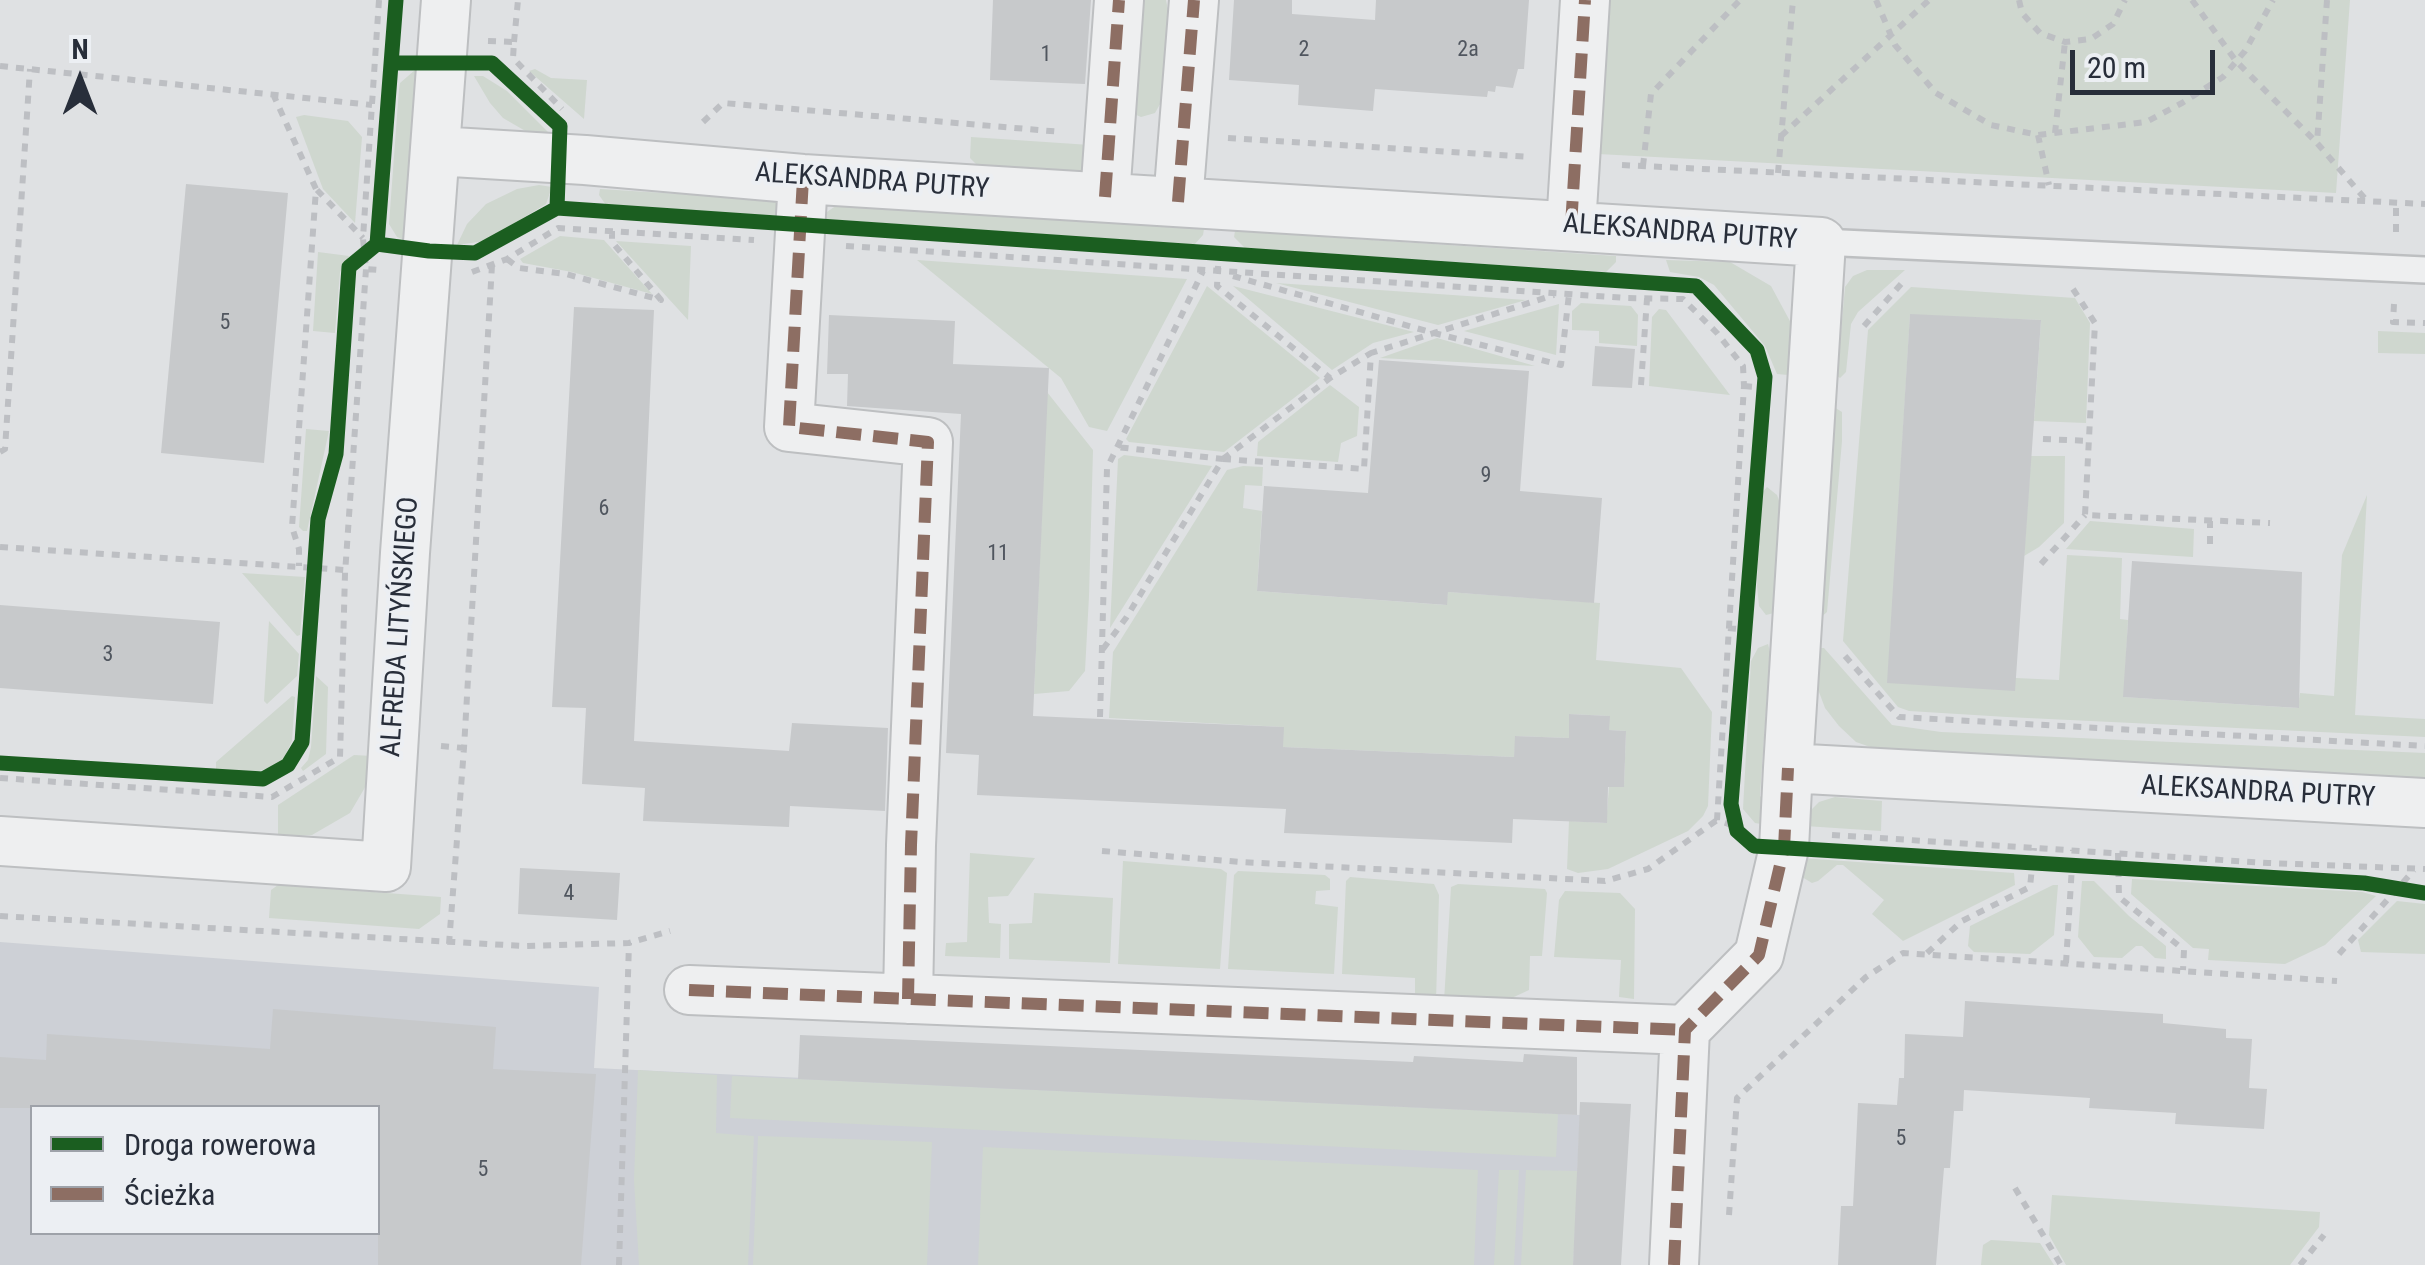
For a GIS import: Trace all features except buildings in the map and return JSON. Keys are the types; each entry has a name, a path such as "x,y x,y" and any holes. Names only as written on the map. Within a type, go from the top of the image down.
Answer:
{"street":[{"path":"1105,197 1119,0"},
{"path":"1178,202 1194,0"},
{"path":"1571,226 1585,0"},
{"name":"ALFREDA LITYŃSKIEGO","path":"0,841 386,867 444,34"},
{"name":"ALEKSANDRA PUTRY","path":"436,151 803,179 1821,242 1788,768 2425,803"},
{"path":"803,179 790,426 928,442 908,999"},
{"path":"1674,1265 1685,1030 1758,955 1784,839 1788,768"},
{"path":"689,990 1685,1030"}],"lane":[{"path":"1821,242 2425,270"}],"path":[{"path":"518,0 513,58 572,119 587,126 573,159"},
{"path":"1643,166 1651,94 1740,0"},
{"path":"1778,173 1794,0"},
{"path":"1876,0 1891,36 1936,92 1992,124 2038,135 2146,122 2223,76 2265,20 2273,0"},
{"path":"1781,136 1929,0"},
{"path":"2019,0 2022,13 2040,33 2065,42 2091,39 2113,24 2125,0"},
{"path":"2192,0 2236,61 2317,143 2367,202"},
{"path":"2317,143 2327,0"},
{"path":"377,36 444,34 514,42"},
{"path":"444,34 492,63 560,126 573,159"},
{"path":"2056,134 2065,42"},
{"path":"0,66 372,104"},
{"path":"0,452 5,449 30,69"},
{"path":"274,94 316,189 363,238"},
{"path":"349,267 377,244 389,99"},
{"path":"2038,135 2049,186"},
{"path":"1226,138 1643,166 2425,204"},
{"path":"1656,233 1662,167"},
{"path":"313,584 309,561 299,549 292,528 316,189"},
{"path":"507,259 519,268 566,274 661,300 612,242 612,231"},
{"path":"695,237 1683,299 1717,333 1742,366 1744,386 1717,820"},
{"path":"1199,250 1238,253"},
{"path":"449,944 492,265"},
{"path":"0,778 272,796 340,757 345,570 366,269"},
{"path":"1100,717 1107,468 1203,270"},
{"path":"1217,271 1562,365 1568,294"},
{"path":"1551,276 1696,286"},
{"path":"1857,334 1904,280"},
{"path":"2041,564 2085,516 2090,441 2095,323 2075,290 2056,288"},
{"path":"1117,446 1364,469 1372,353 1559,294"},
{"path":"1642,385 1646,299"},
{"path":"1762,406 1765,377"},
{"path":"1102,650 1126,618 1223,458 1330,378"},
{"path":"336,454 339,416"},
{"path":"2043,439 2090,441"},
{"path":"2085,516 2270,524"},
{"path":"2210,521 2210,544"},
{"path":"0,547 309,561 345,570"},
{"path":"1737,828 1731,804 1750,555"},
{"path":"1836,647 1899,717 2425,746"},
{"path":"0,762 184,774"},
{"path":"1717,820 1737,828 1754,846 1784,839 2034,855 2425,893"},
{"path":"1102,851 1240,862 1605,880 1648,868 1717,820"},
{"path":"1926,954 1962,922 2030,887 2034,855"},
{"path":"2066,963 2072,858"},
{"path":"2118,861 2425,869"},
{"path":"2118,861 2120,897 2184,950 2183,970"},
{"path":"2339,954 2380,887 2415,868"},
{"path":"0,916 523,946 628,943 670,931"},
{"path":"619,1265 628,943"},
{"path":"1728,1228 1738,1098 1866,977 1902,953 2337,981"},
{"path":"2016,1188 2062,1265"},
{"path":"2300,1265 2324,1234"}],"shaded area":[{"path":"1137,0 1166,0 1168,10 1164,97 1155,113 1141,117 1132,113"},
{"path":"1610,0 2350,0 2336,193 1598,154"},
{"path":"535,69 551,78 587,80 584,119 529,71"},
{"path":"415,70 421,70 408,241 397,237 389,224 400,83"},
{"path":"474,76 483,76 507,91 555,139 534,136 503,118"},
{"path":"296,117 348,121 362,137 355,223 323,189"},
{"path":"971,137 1090,145 1084,172 1079,174 981,169 970,158"},
{"path":"552,187 546,204 485,241 457,245 467,224 486,204 517,189"},
{"path":"600,189 775,200 781,217 606,205 599,195"},
{"path":"837,205 1204,229 1194,245 825,219 827,212"},
{"path":"1235,231 1616,256 1616,262 1606,272 1245,248 1234,237"},
{"path":"560,236 604,240 652,294 523,263 520,259"},
{"path":"616,241 691,246 688,320"},
{"path":"318,252 349,256 340,272 335,333 313,331"},
{"path":"917,260 1187,279 1107,431 1089,427 1061,378"},
{"path":"1666,260 1730,262 1771,286 1791,323 1794,371 1777,374 1765,346 1714,285 1699,277 1670,272"},
{"path":"1867,270 1905,270 1858,312 1851,324 1846,372 1840,378 1837,376 1845,287 1853,276"},
{"path":"1276,283 1526,300 1438,325"},
{"path":"1207,286 1320,378 1224,452 1129,442 1126,439"},
{"path":"1233,286 1414,332 1373,343 1332,370"},
{"path":"1911,287 2075,298 2090,323 2086,423 2034,421 2041,320 1910,315 1888,683 2059,680 2067,555 2122,558 2120,619 2128,620 2124,697 2298,708 2300,693 2334,696 2342,555 2367,495 2355,715 2425,719 2425,737 2007,717 1898,707 1843,641 1868,330"},
{"path":"1581,303 1631,306 1638,315 1637,346 1599,343 1599,331 1572,330 1572,311"},
{"path":"1559,304 1556,355 1464,331"},
{"path":"1659,309 1666,310 1730,395 1649,386 1652,317"},
{"path":"2378,331 2425,333 2425,354 2378,353"},
{"path":"1437,338 1535,366 1380,358"},
{"path":"1330,385 1359,407 1357,436 1341,443 1338,462 1257,456 1258,442"},
{"path":"1047,392 1093,450 1089,596 1085,671 1069,691 1034,694"},
{"path":"1834,407 1842,412 1842,441 1827,612 1819,619"},
{"path":"306,429 329,431 307,531 303,531 299,527"},
{"path":"1124,455 1212,466 1110,628 1118,459"},
{"path":"2031,456 2065,456 2064,523 2024,556"},
{"path":"1263,467 1262,486 1245,485 1243,508 1262,511 1257,591 1446,605 1448,592 1600,603 1596,660 1681,668 1712,712 1708,806 1703,816 1688,831 1608,869 1578,873 1567,869 1569,821 1606,823 1609,787 1624,786 1626,731 1609,730 1609,716 1570,714 1569,738 1516,736 1514,757 1283,747 1283,727 1109,718 1113,652 1227,470"},
{"path":"1767,487 1777,495 1781,506 1774,613 1766,615 1759,606 1757,586 1762,493"},
{"path":"2090,521 2194,529 2193,557 2066,549"},
{"path":"242,573 305,577 300,635 297,636"},
{"path":"269,621 299,654 297,676 267,704 264,701"},
{"path":"1768,644 1760,796 1768,802 1767,825 1755,823 1743,809 1751,661 1758,648"},
{"path":"1815,648 1824,648 1892,725 1941,732 2425,753 2425,780 1882,751 1856,742 1825,708 1816,684"},
{"path":"316,676 328,687 326,754 303,771 311,747"},
{"path":"292,696 292,741 281,764 256,772 216,770 216,762"},
{"path":"354,755 372,756 367,784 350,813 312,835 278,837 278,805"},
{"path":"1835,797 1882,801 1881,831 1805,826 1809,812 1819,802"},
{"path":"970,853 1035,858 1008,896 988,897 989,923 1001,924 1000,958 945,956 946,943 967,942"},
{"path":"1801,858 2014,873 2015,885 1903,941 1872,914 1884,900 1843,865 1837,865 1812,883 1802,877"},
{"path":"1123,861 1221,869 1227,873 1220,969 1118,964"},
{"path":"1238,871 1325,875 1330,879 1330,890 1316,891 1315,904 1338,907 1334,974 1228,969 1234,875"},
{"path":"1350,877 1434,884 1439,895 1436,1001 1415,999 1415,978 1342,974 1346,881"},
{"path":"2132,879 2362,892 2376,896 2325,945 2285,964 2208,960 2209,949 2193,948 2131,894"},
{"path":"2082,881 2094,881 2166,946 2166,959 2155,958 2142,946 2136,946 2122,958 2094,957 2078,937"},
{"path":"1458,884 1545,889 1542,956 1530,956 1529,990 1501,1003 1444,1001 1451,887"},
{"path":"278,885 441,897 440,914 419,929 269,918 271,890"},
{"path":"2058,885 2054,935 2030,954 1974,952 1968,946 1970,926"},
{"path":"1565,891 1620,893 1635,909 1634,999 1619,997 1621,960 1554,957 1559,900"},
{"path":"1034,893 1113,898 1110,963 1009,959 1009,924 1032,923"},
{"path":"2397,901 2425,904 2425,954 2361,952 2358,940"},
{"path":"0,942 599,987 594,1068 1580,1115 1573,1265 0,1265"},
{"path":"638,1070 717,1075 716,1133 754,1136 748,1265 639,1265 634,1180"},
{"path":"732,1076 1558,1114 1556,1157 730,1118"},
{"path":"758,1136 932,1142 927,1265 753,1265"},
{"path":"983,1147 1478,1170 1474,1265 978,1265"},
{"path":"1499,1170 1519,1170 1514,1265 1494,1265"},
{"path":"1526,1170 1578,1171 1573,1265 1521,1265"},
{"path":"2052,1195 2320,1212 2319,1227 2290,1265 2066,1265 2049,1235"},
{"path":"1991,1240 2040,1243 2054,1265 1981,1265 1983,1245"}],"marked path":[{"path":"1105,197 1119,0"},
{"path":"1178,202 1194,0"},
{"path":"1571,226 1585,0"},
{"path":"803,179 789,427 928,442 908,999"},
{"path":"1674,1265 1685,1030 1759,955 1784,848 1788,768"},
{"path":"689,990 1685,1030"}],"cycle path":[{"path":"0,763 263,779 288,765 302,742 318,519 336,454 349,267 377,244 396,0"},
{"path":"392,63 492,63 560,126 557,208"},
{"path":"377,244 475,253 557,208 1696,286 1757,350 1765,377 1731,804 1737,831 1754,846 2364,883 2425,893"}]}
